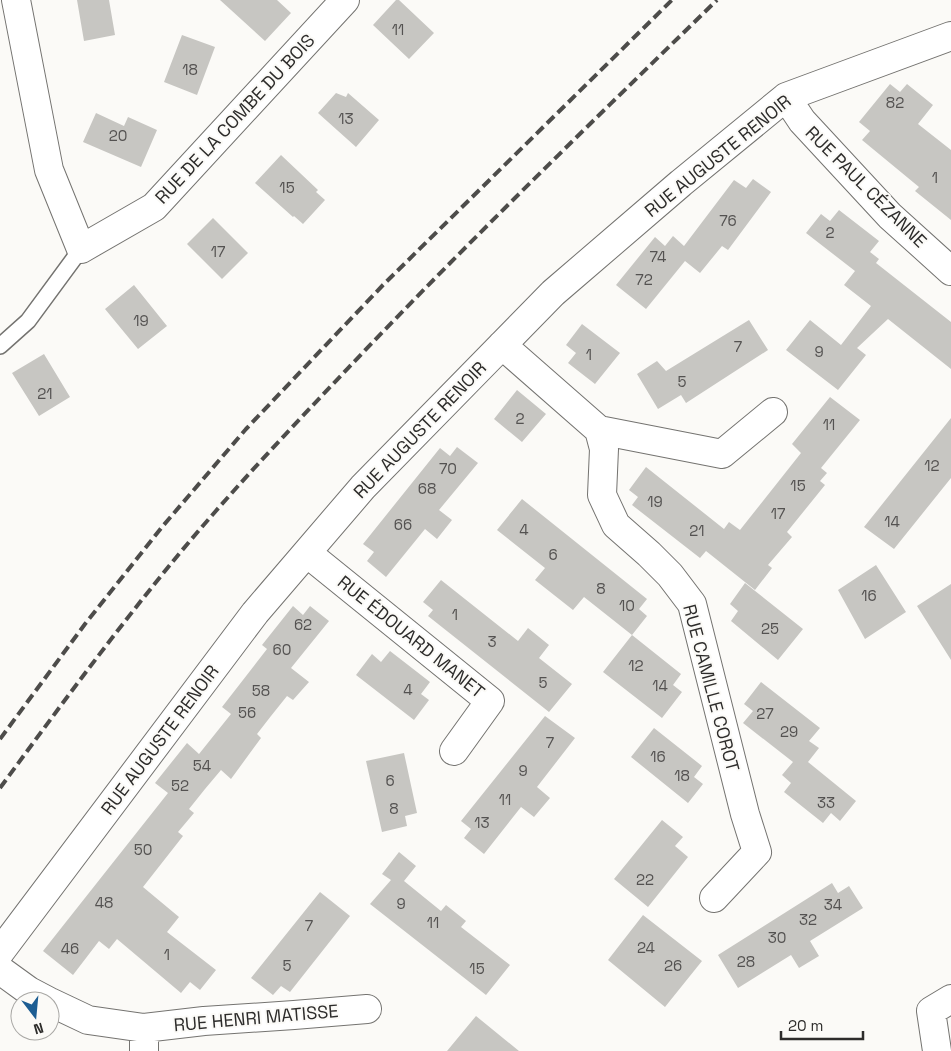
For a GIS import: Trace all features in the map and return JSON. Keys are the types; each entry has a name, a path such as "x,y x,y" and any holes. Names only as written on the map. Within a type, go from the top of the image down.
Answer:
{"street":[{"path":"16,0 49,170 81,249"},
{"name":"RUE DE LA COMBE DU BOIS","path":"81,249 154,207 345,0"},
{"name":"RUE AUGUSTE RENOIR","path":"0,952 255,613 363,487 553,293 786,98 951,36"},
{"name":"RUE PAUL CÉZANNE","path":"786,98 802,121 890,216 951,271"},
{"path":"502,345 599,430 722,454 773,412"},
{"name":"RUE CAMILLE COROT","path":"599,430 604,449 602,495 616,525 649,554 670,576 692,604 756,852 714,898"},
{"name":"RUE ÉDOUARD MANET","path":"307,553 490,702 454,751"},
{"name":"RUE HENRI MATISSE","path":"0,970 29,991"},
{"path":"937,1051 931,1011 951,999"},
{"name":"RUE HENRI MATISSE","path":"60,1006 88,1020 144,1039 204,1020 368,1008"}],"lane":[{"path":"0,346 28,321 81,249"}],"building":[{"path":"77,0 109,0 115,35 84,41"},
{"path":"220,0 277,0 291,13 265,41"},
{"path":"396,0 399,0 434,33 409,59 373,25"},
{"path":"182,35 215,47 197,95 164,82"},
{"path":"890,84 900,92 907,84 933,105 918,124 951,150 951,220 915,191 919,187 862,140 870,131 859,122"},
{"path":"336,93 346,97 348,93 379,120 356,147 318,113"},
{"path":"96,113 124,126 128,117 157,130 141,167 83,142"},
{"path":"281,155 318,190 316,192 325,200 303,224 255,183"},
{"path":"753,179 771,192 728,250 722,246 700,273 685,261 646,309 616,285 655,237 665,246 673,236 684,246 734,180 746,188"},
{"path":"839,210 879,241 870,252 879,259 876,263 951,322 951,369 888,319 857,348 866,355 838,390 786,350 810,320 841,345 871,306 844,285 855,271 806,233 821,214 830,221"},
{"path":"213,218 248,253 222,279 187,244"},
{"path":"134,285 167,326 138,349 105,309"},
{"path":"749,320 768,350 686,403 681,395 658,409 637,374 657,361 666,371"},
{"path":"582,324 620,353 595,384 568,363 576,353 566,345"},
{"path":"44,354 70,397 39,416 12,373"},
{"path":"517,390 546,414 522,442 494,419"},
{"path":"830,397 860,420 821,468 827,473 820,481 825,485 787,532 792,537 768,565 772,568 755,590 706,551 700,558 632,505 638,497 629,490 646,467 724,529 729,522 740,530 801,453 792,444"},
{"path":"951,418 951,478 894,549 864,527"},
{"path":"457,447 478,463 439,510 452,520 437,539 425,529 386,577 367,561 374,552 363,544 440,448 450,456"},
{"path":"522,499 647,599 639,609 647,616 632,635 584,597 573,610 535,580 545,568 497,530"},
{"path":"876,565 906,612 865,639 838,590"},
{"path":"441,580 518,641 528,628 549,645 539,658 572,684 549,712 428,616 433,610 423,602"},
{"path":"745,583 803,629 778,660 731,621 738,611 730,604"},
{"path":"951,584 951,660 917,606"},
{"path":"293,606 303,615 310,606 329,621 291,668 309,682 293,700 287,696 257,734 261,738 231,779 221,770 205,789 189,809 194,813 178,832 183,836 143,887 179,917 167,932 216,970 200,990 190,982 181,993 117,939 109,949 99,941 73,975 43,951 168,793 155,783 187,743 199,754 231,714 222,707 267,649 262,645"},
{"path":"632,635 681,674 673,685 682,692 662,718 603,672"},
{"path":"390,651 430,682 421,694 429,700 414,720 356,675 372,654 381,662"},
{"path":"761,682 820,728 809,741 819,748 808,762 856,801 840,821 831,813 823,823 784,792 791,783 782,775 793,762 743,723 753,711 744,704"},
{"path":"545,716 575,738 537,787 550,798 534,817 521,807 484,854 464,838 471,829 461,821"},
{"path":"654,728 702,766 694,777 703,784 688,803 631,757"},
{"path":"404,753 417,813 405,816 407,826 382,832 366,761"},
{"path":"662,820 683,837 675,846 688,857 648,907 614,879"},
{"path":"399,852 416,866 404,881 441,911 446,905 466,921 461,927 510,965 486,995 370,904 391,880 382,874"},
{"path":"832,883 838,893 849,886 863,908 810,941 819,956 799,968 791,955 738,988 718,955"},
{"path":"320,892 350,916 290,992 281,986 273,995 251,978"},
{"path":"643,915 702,961 665,1007 608,960"},
{"path":"476,1016 519,1051 447,1051"}],"railway":[{"path":"0,739 85,624 162,527 246,429 383,285 672,0"},
{"path":"0,788 133,612 179,554 242,481 442,271 717,0"}]}
